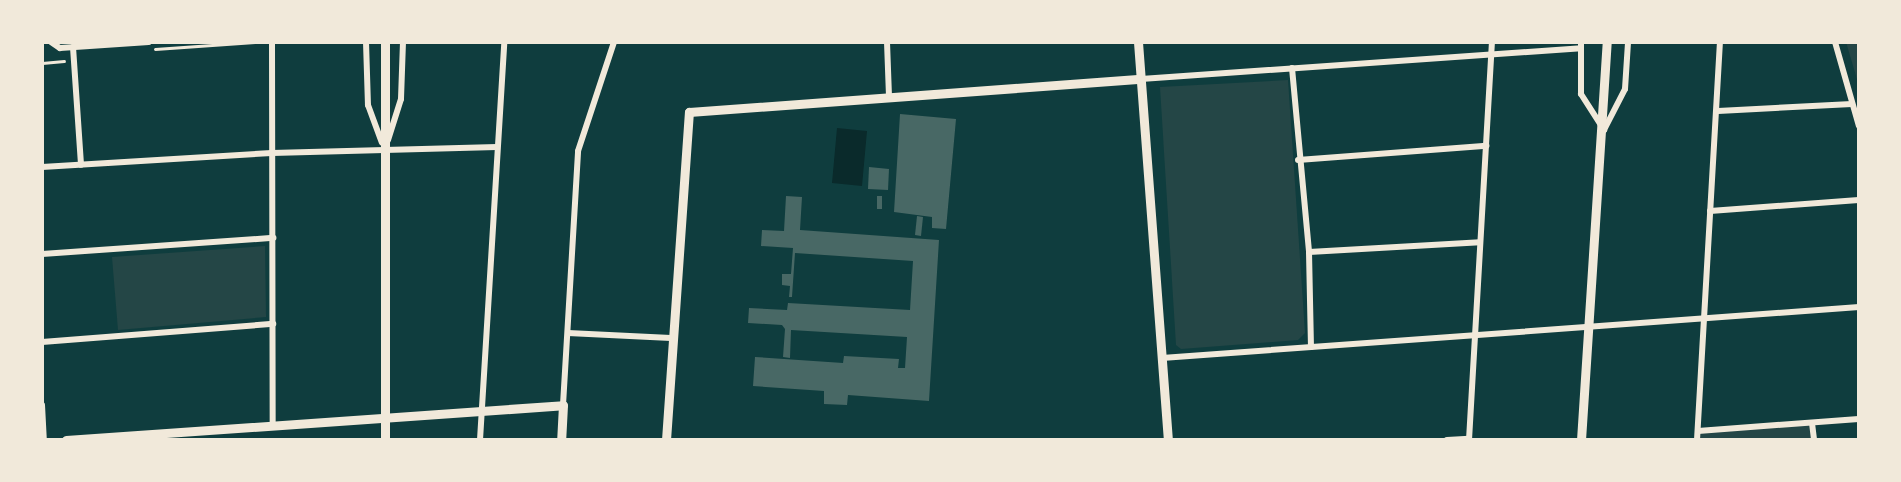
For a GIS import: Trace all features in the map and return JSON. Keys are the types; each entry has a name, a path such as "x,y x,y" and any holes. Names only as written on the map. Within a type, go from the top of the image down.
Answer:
{"street":[{"path":"51,42 60,48 149,46"},
{"path":"65,42 73,47"},
{"path":"272,42 273,424"},
{"path":"366,42 368,105 385,149"},
{"path":"385,42 385,440"},
{"path":"385,149 401,99 403,42"},
{"path":"480,440 504,42"},
{"path":"561,440 578,152 614,42"},
{"path":"887,42 889,97"},
{"path":"1138,42 1168,440"},
{"path":"1447,440 1469,439 1491,42"},
{"path":"1581,440 1604,130 1607,42"},
{"path":"1604,130 1625,90 1628,42"},
{"path":"1697,440 1718,111 1720,42"},
{"path":"1835,42 1859,126"},
{"path":"666,440 671,338 689,111 1491,54 1581,45 1581,94 1604,130"},
{"path":"73,47 81,165"},
{"path":"1293,68 1298,160 1309,252 1311,348"},
{"path":"1718,111 1852,104"},
{"path":"1298,160 1486,146"},
{"path":"42,167 273,153 497,147"},
{"path":"1710,211 1859,200"},
{"path":"42,254 273,238"},
{"path":"1309,252 1480,242"},
{"path":"1162,358 1859,307"},
{"path":"42,342 273,324"},
{"path":"568,333 671,338"},
{"path":"42,405 44,440"},
{"path":"66,440 563,405"},
{"path":"1698,431 1859,419"},
{"path":"1812,423 1814,440"}],"path":[{"path":"149,46 255,42"},
{"path":"42,63 67,61"}],"shaded area":[{"path":"1846,42 1859,42 1859,86"},
{"path":"1288,80 1305,333 1298,340 1181,349 1176,345 1160,87"},
{"path":"837,128 867,131 862,186 832,183"},
{"path":"265,246 266,317 118,330 112,257"},
{"path":"1812,423 1814,440 1697,440 1698,431"}],"building":[{"path":"900,114 956,119 946,229 932,228 932,217 894,212"},
{"path":"869,167 889,169 888,190 868,189"},
{"path":"786,196 802,197 800,230 939,240 929,401 848,395 847,405 824,404 824,391 753,386 755,357 843,363 844,356 899,359 898,368 905,368 907,337 791,330 790,358 783,357 785,329 782,325 748,323 749,308 787,310 788,303 910,310 913,261 795,253 792,297 789,297 790,286 782,285 782,274 791,274 793,248 761,246 762,230 784,231"},
{"path":"877,196 882,196 882,209 877,209"},
{"path":"917,216 923,217 921,236 915,235"}]}
